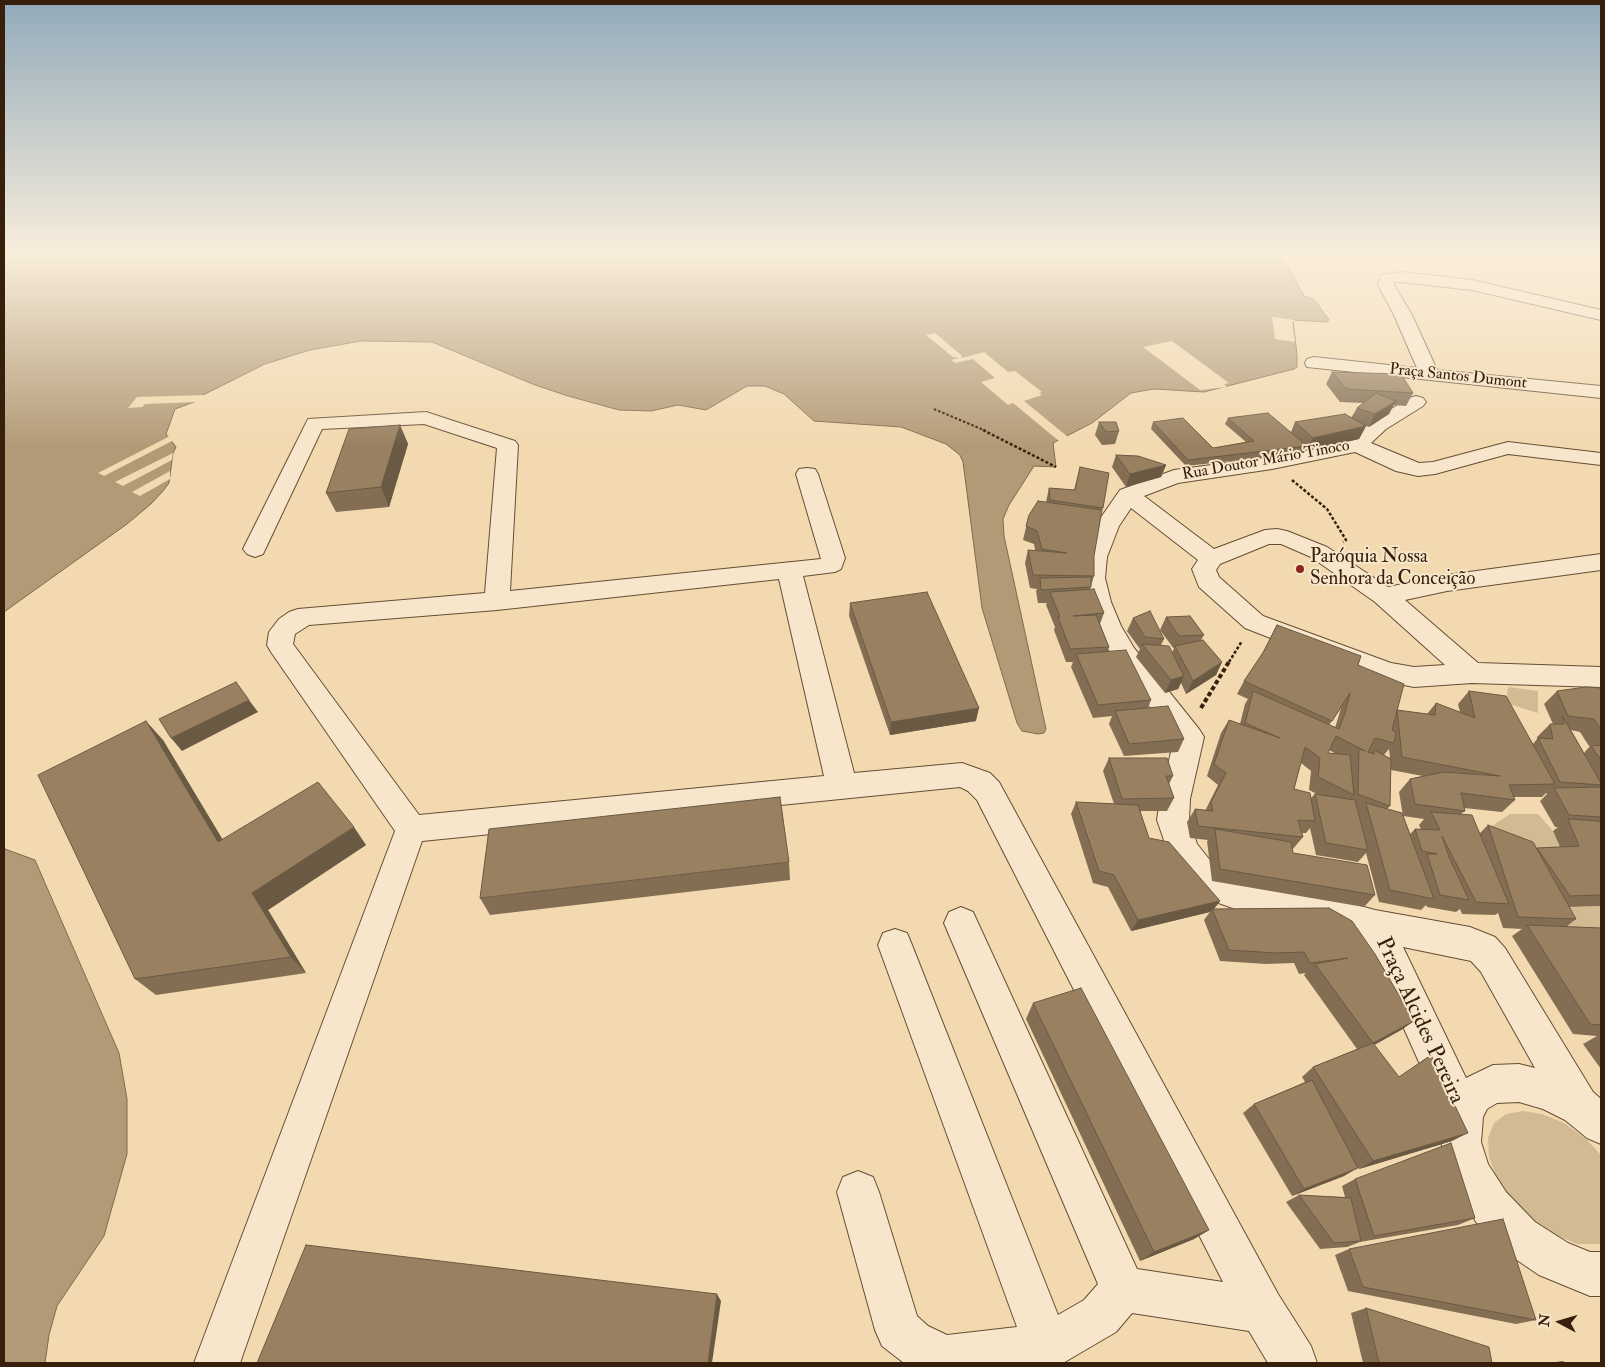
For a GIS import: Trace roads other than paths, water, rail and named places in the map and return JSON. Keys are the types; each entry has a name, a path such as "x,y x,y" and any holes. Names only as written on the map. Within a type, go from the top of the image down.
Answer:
{"street":[{"path":"1405,320 1430,375"},
{"name":"Praça Santos Dumont","path":"1314,363 1601,392"},
{"name":"Rua Doutor Mário Tinoco","path":"1128,495 1174,477 1272,463 1357,445 1379,425 1416,402"},
{"path":"255,549 315,423 426,418 508,445 497,601"},
{"name":"Rua Doutor Mário Tinoco","path":"1357,445 1404,466 1418,470 1435,468 1508,448 1601,459"},
{"path":"411,829 280,645 282,632 288,625 298,618 309,616 497,601 826,566 832,563 834,558 807,474"},
{"path":"1128,495 1212,558"},
{"name":"Praça Alcides Pereira","path":"1128,495 1107,526 1095,557 1093,578 1098,602 1108,627 1125,655 1189,736 1173,814 1176,833 1192,864 1206,879 1224,890 1241,896 1323,912 1375,926 1470,943 1483,949 1493,960 1590,1115"},
{"path":"1472,673 1384,596 1319,552 1287,538 1271,536 1212,558 1204,569 1208,581 1254,622 1388,672 1414,677 1472,673 1601,677"},
{"path":"1384,596 1448,583 1601,562"},
{"path":"788,570 842,786"},
{"path":"411,829 962,775 979,782 988,791 1262,1310 1294,1363"},
{"path":"217,1363 411,829"},
{"path":"961,923 1124,1289"},
{"name":"Praça Alcides Pereira","path":"1375,926 1462,1115"},
{"path":"895,945 1047,1347"},
{"path":"1590,1115 1548,1091 1520,1083 1493,1084 1473,1095 1462,1115 1461,1142 1471,1174 1491,1207 1520,1237 1554,1260 1590,1274 1601,1274"},
{"path":"858,1192 898,1330 912,1342 930,1353 947,1358 1047,1347 1100,1316 1124,1289"},
{"path":"1124,1289 1262,1310"}],"place":[{"name":"Paróquia Nossa Senhora da Conceição","path":"1300,569"}]}
